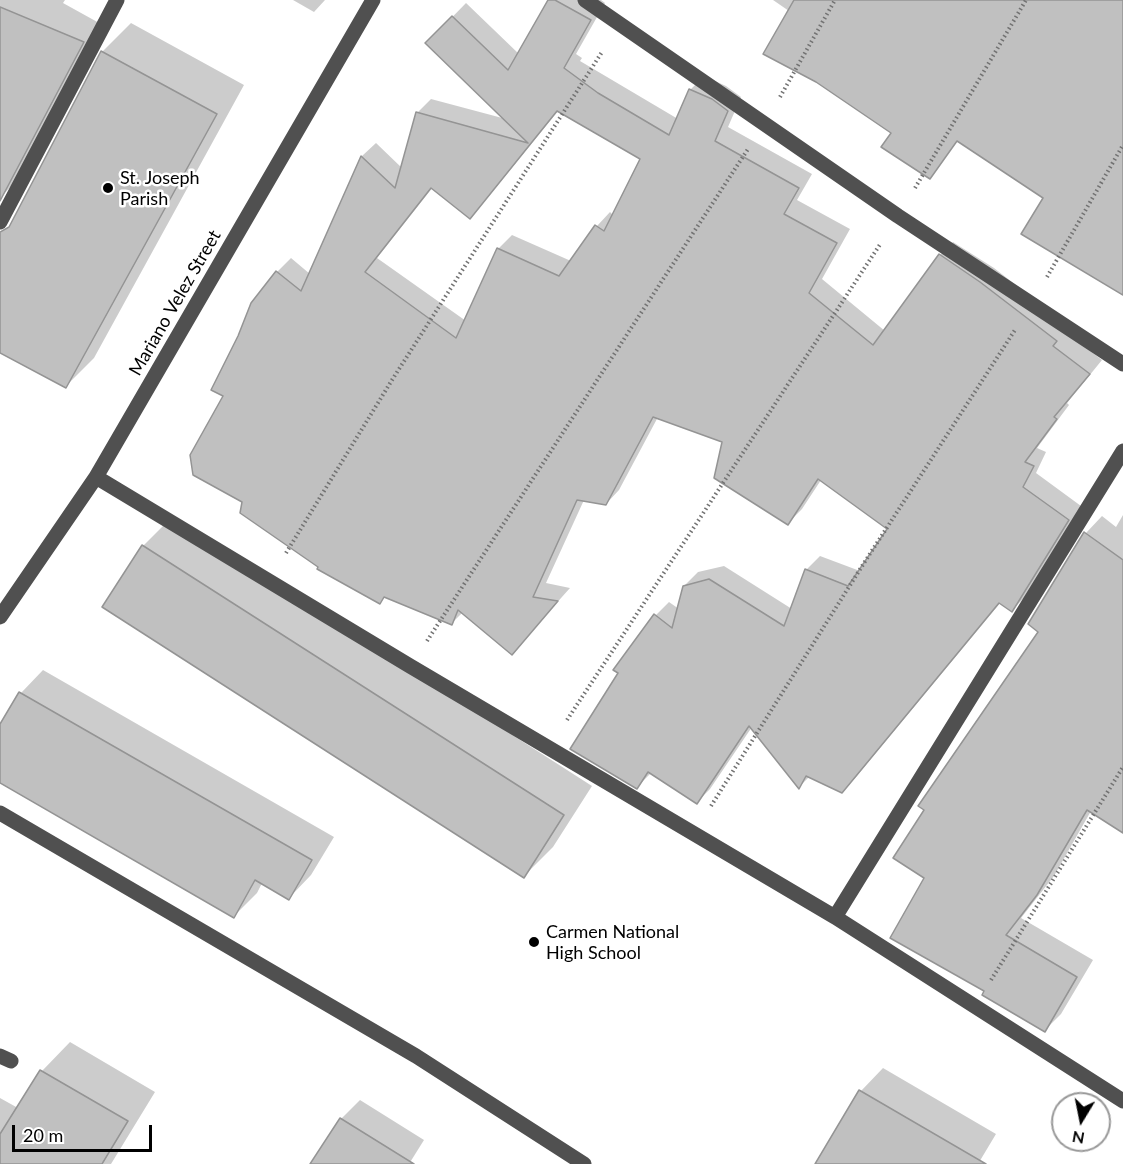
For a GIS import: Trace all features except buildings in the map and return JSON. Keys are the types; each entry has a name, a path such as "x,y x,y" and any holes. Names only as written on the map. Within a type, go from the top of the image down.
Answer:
{"street":[{"path":"0,222 117,0"},
{"name":"Mariano Velez Street","path":"0,617 96,477 373,0"},
{"path":"585,0 765,122 898,216 1123,364"},
{"path":"835,917 1123,451"},
{"path":"96,477 835,917 1123,1101"},
{"path":"0,813 416,1056 584,1164"}],"path":[{"path":"410,666 765,122 835,0"},
{"path":"550,747 898,216 1026,0"},
{"path":"269,582 392,380 620,24"},
{"path":"694,832 864,563 1032,304 1123,145"},
{"path":"974,1007 1123,766"}],"place":[{"name":"St. Joseph Parish","path":"108,188"},
{"name":"Carmen National High School","path":"534,942"}]}
